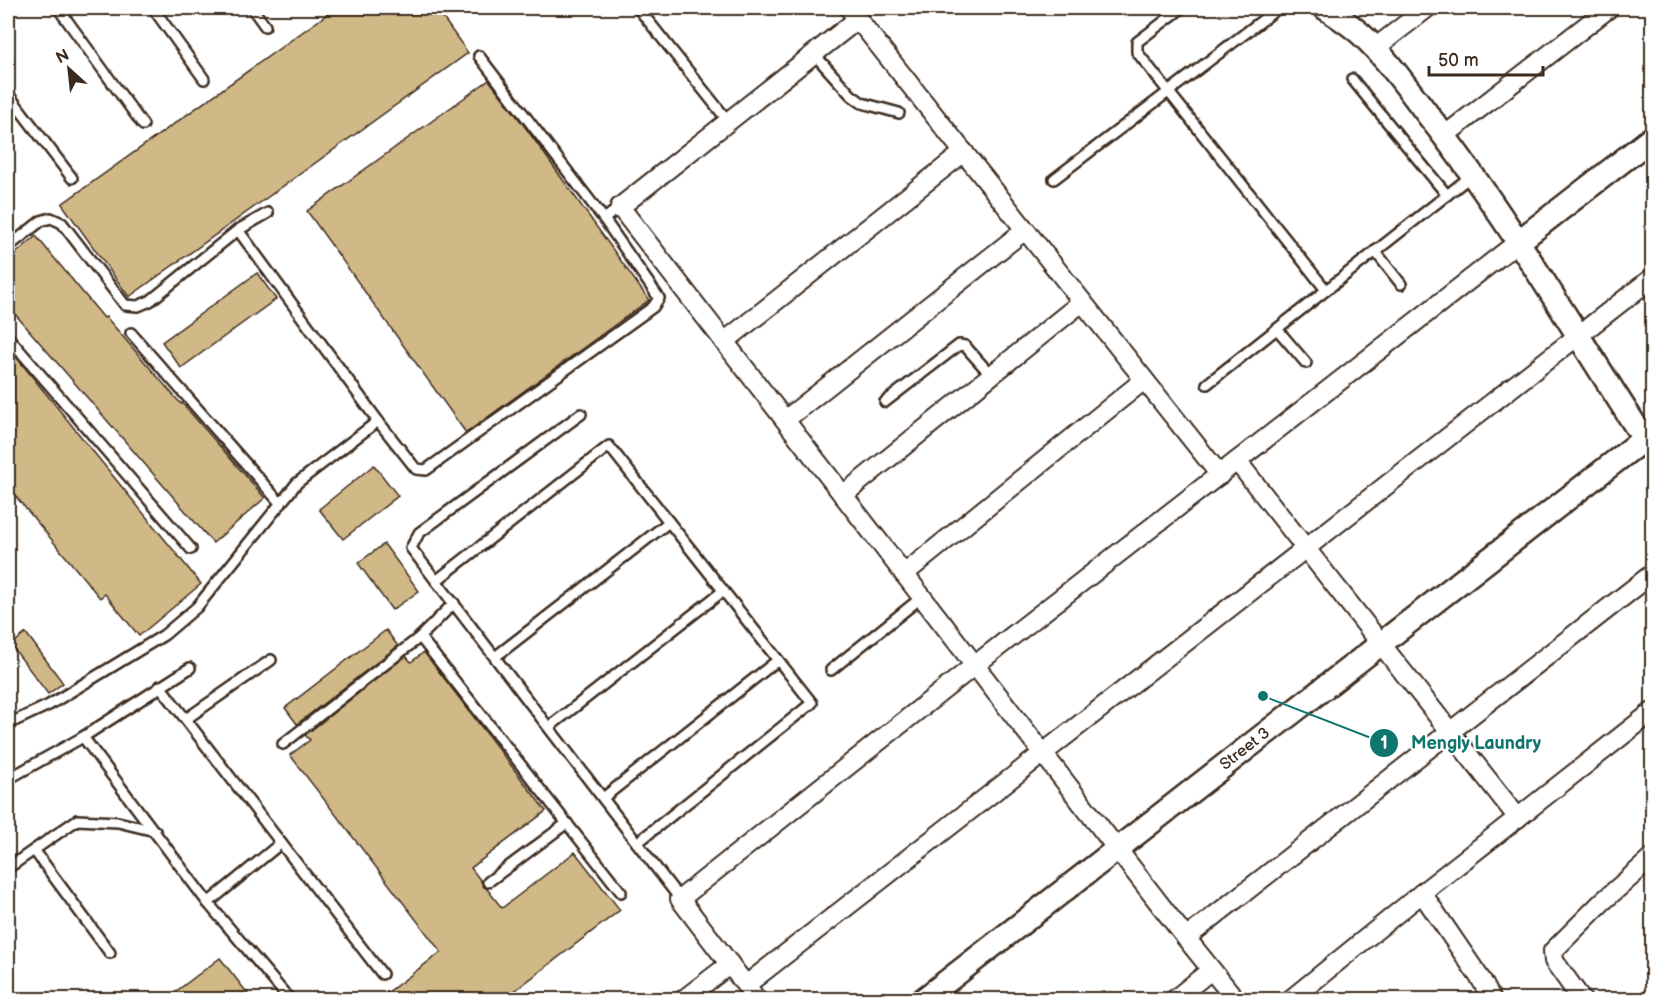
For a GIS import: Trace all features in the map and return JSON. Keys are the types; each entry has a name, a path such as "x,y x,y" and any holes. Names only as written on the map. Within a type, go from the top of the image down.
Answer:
{"street":[{"path":"1325,8 1349,16 1444,136 1473,175 1577,336 1650,442"},
{"path":"1375,48 1427,8"},
{"path":"1444,136 1609,8"},
{"path":"1220,474 854,13 814,54 620,207 1186,938 1236,999"},
{"path":"1653,138 1220,474 680,899 752,992 1043,753 1653,278"},
{"path":"724,342 964,152"},
{"path":"784,420 1025,230"},
{"path":"843,495 1082,302"},
{"path":"904,574 1144,380"},
{"name":"Street 3","path":"923,999 1381,644 1650,442"},
{"path":"1237,461 1518,818"},
{"path":"1186,938 1653,574"},
{"path":"1290,999 1653,712"},
{"path":"1582,999 1554,961 1553,951 1602,902 1653,858"},
{"path":"1422,893 1492,999"},
{"path":"683,999 730,964"},
{"path":"1174,999 1211,970"}],"lane":[{"path":"58,8 143,125"},
{"path":"153,8 204,79"},
{"path":"252,8 265,26"},
{"path":"638,8 728,121"},
{"path":"1182,8 1137,42 1137,52 1326,290"},
{"path":"1054,179 1277,9"},
{"path":"814,54 851,95 862,103 899,113"},
{"path":"238,230 416,470 426,470 653,307 659,298 604,219 479,57"},
{"path":"1352,79 1447,195"},
{"path":"8,94 72,177"},
{"path":"1207,384 1473,175"},
{"path":"604,219 620,207"},
{"path":"8,247 41,221 51,218 62,222 125,305 138,306 150,301 238,230 268,213"},
{"path":"1375,251 1401,284"},
{"path":"1277,329 1305,363"},
{"path":"131,333 282,504"},
{"path":"8,337 191,549"},
{"path":"885,402 959,345 964,346 992,375"},
{"path":"581,414 419,533 411,548 680,899"},
{"path":"8,724 50,705 164,635 197,607 297,483 378,421"},
{"path":"436,581 609,446 812,703 637,843"},
{"path":"495,657 669,522"},
{"path":"549,727 723,591"},
{"path":"831,670 922,597"},
{"path":"283,744 420,637 454,603"},
{"path":"420,637 621,892"},
{"path":"186,719 271,660"},
{"path":"603,798 778,660"},
{"path":"8,779 82,737 190,668"},
{"path":"160,686 382,974"},
{"path":"82,737 208,903 290,999"},
{"path":"8,868 77,820 118,822 154,831"},
{"path":"488,882 567,822"},
{"path":"208,903 281,843"},
{"path":"34,850 111,953"}],"building":[{"path":"336,8 436,8 468,53 129,297 62,204"},
{"path":"489,80 649,300 466,433 307,211"},
{"path":"36,236 104,318 106,317 265,498 213,543 8,306 8,260"},
{"path":"257,273 276,299 181,368 162,342"},
{"path":"8,347 201,584 139,636 105,594 100,598 8,487"},
{"path":"374,465 398,496 343,539 319,509"},
{"path":"384,544 419,591 392,610 358,563"},
{"path":"386,630 398,646 297,724 285,708"},
{"path":"26,633 63,683 48,694 11,645"},
{"path":"424,652 546,811 471,868 483,886 502,908 575,852 620,910 504,999 379,999 441,952 290,755 310,740 305,735 406,656 411,662"},
{"path":"220,958 252,999 166,999"}],"place":[{"name":"Mengly Laundry","path":"1263,696"}]}
